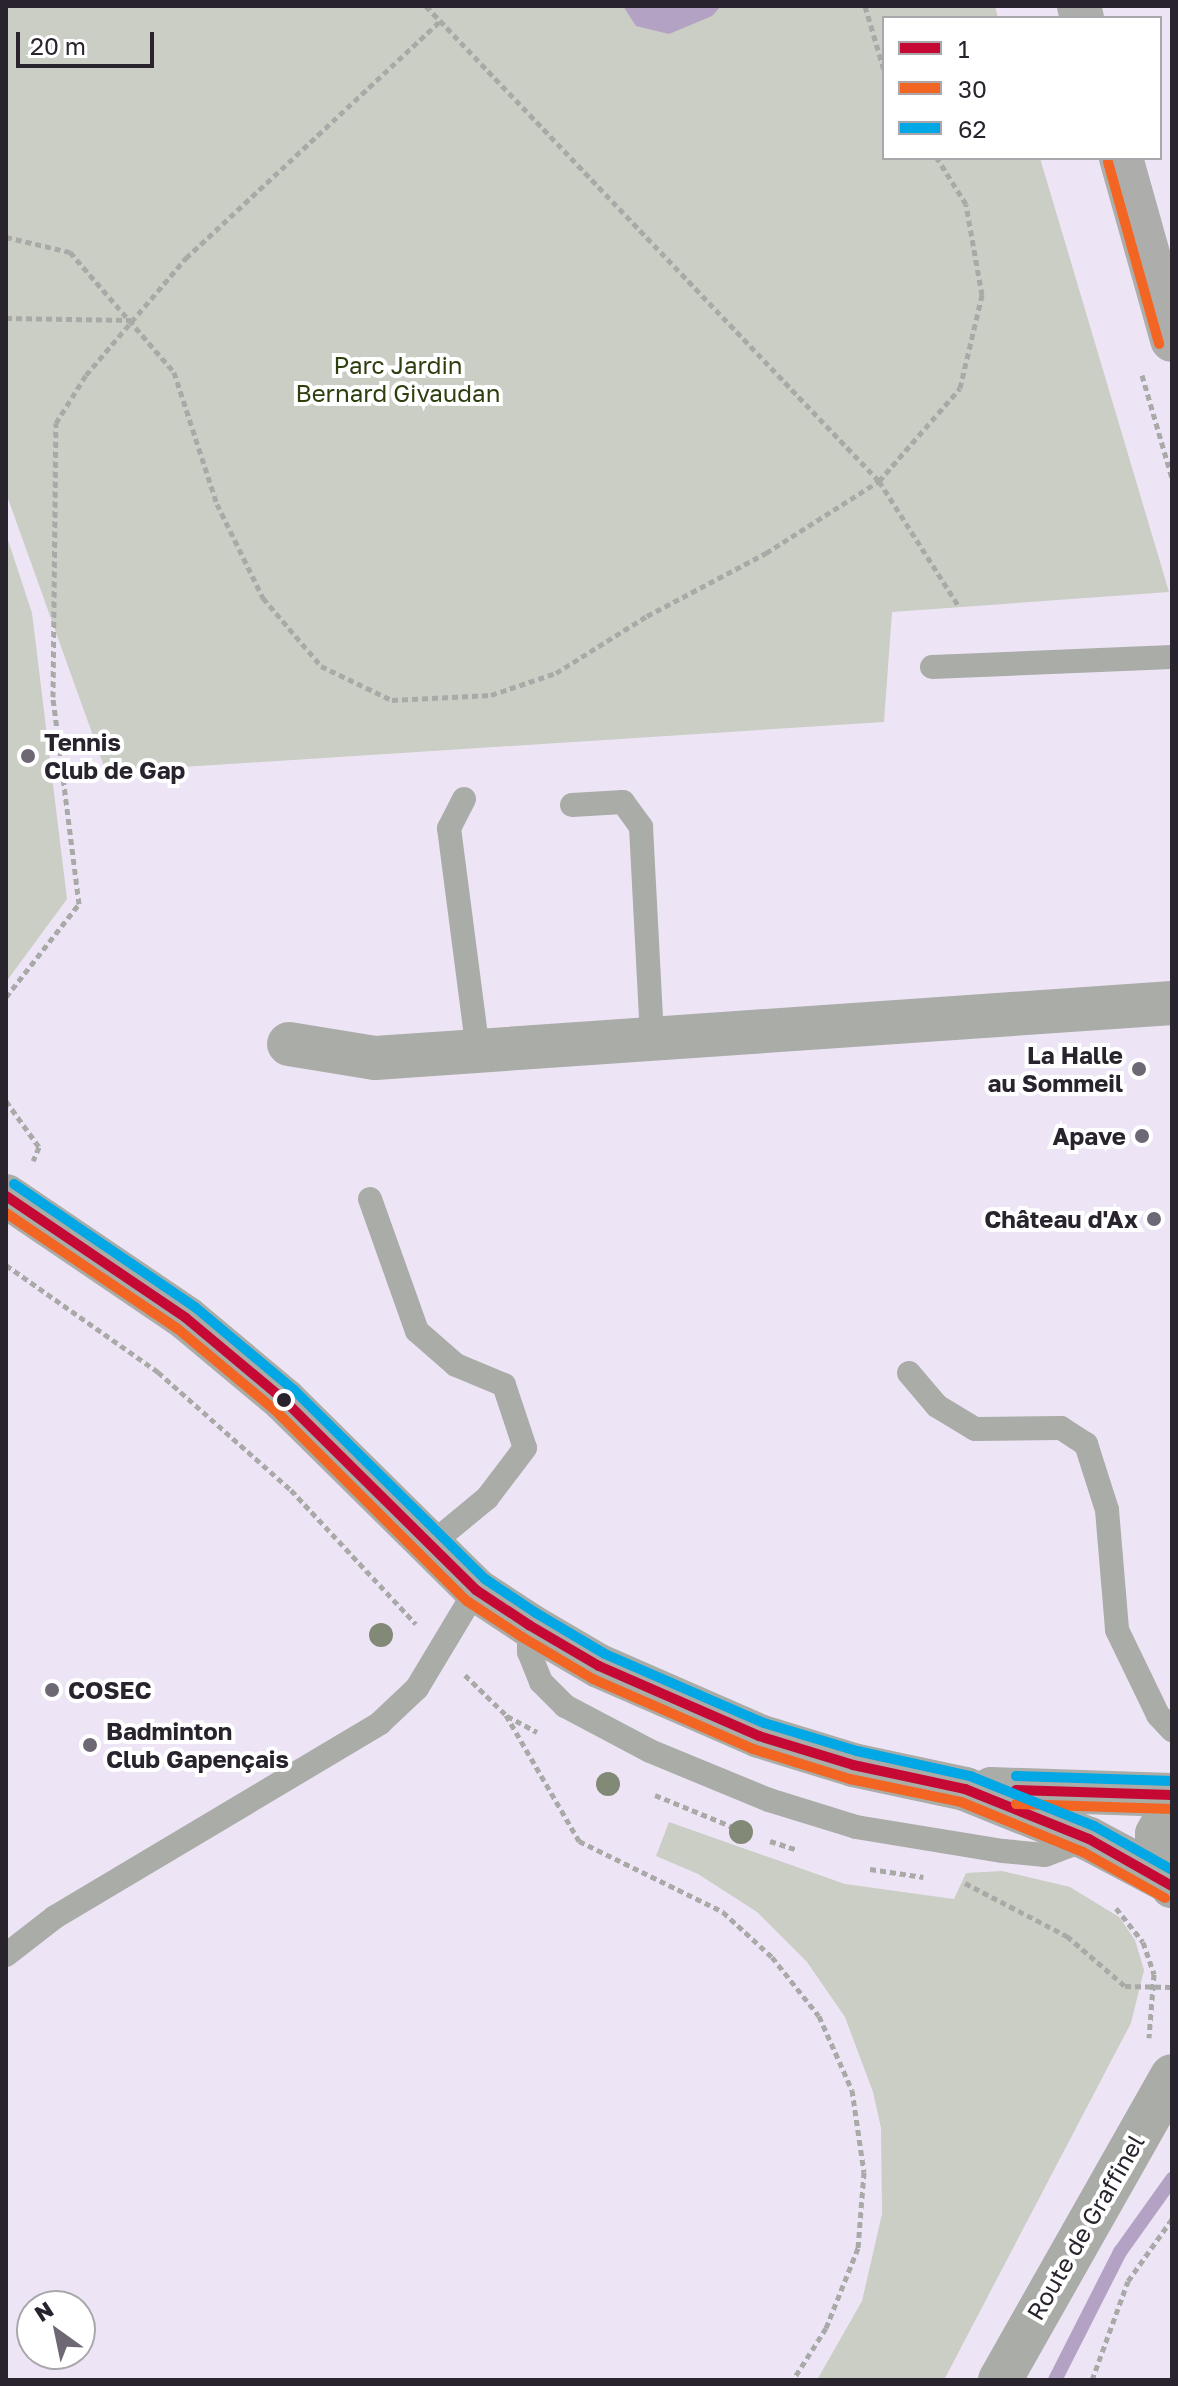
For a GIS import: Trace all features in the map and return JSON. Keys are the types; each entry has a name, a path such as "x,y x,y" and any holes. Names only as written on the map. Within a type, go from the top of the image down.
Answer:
{"main road":[{"path":"1122,160 1172,340"}],"street":[{"path":"289,1044 375,1058 1172,1003"},
{"path":"17,1185 186,1318 284,1400 476,1590 529,1625 599,1666 759,1736 853,1765 965,1789 1089,1839 1169,1883"},
{"path":"965,1789 1172,1795"},
{"path":"1169,1883 1157,1858 1157,1834 1172,1806"},
{"name":"Route de Graffinel","path":"1000,2380 1160,2059"}],"lane":[{"path":"932,667 1172,657"},
{"path":"464,799 449,828 478,1051"},
{"path":"572,805 623,802 641,827 652,1039"},
{"path":"370,1199 417,1331 456,1365 504,1385 525,1448 487,1498 429,1546"},
{"path":"909,1373 937,1406 975,1429 1061,1428 1086,1444 1107,1510 1117,1630 1158,1715 1172,1730"},
{"path":"6,1955 55,1917 380,1723 417,1688 442,1652 476,1590"},
{"path":"529,1625 529,1652 541,1682 565,1706 650,1751 769,1800 856,1827 1003,1851 1045,1855 1089,1839"}],"path":[{"path":"426,6 879,481 958,605"},
{"path":"865,6 882,63"},
{"path":"6,997 79,904 53,697 56,423 86,375 186,258 439,22"},
{"path":"6,237 70,252 174,372 217,504 263,598 321,666 392,700 491,695 556,673 647,616 766,553 879,481 960,388 982,295 966,204 938,160"},
{"path":"6,318 132,320"},
{"path":"6,1101 39,1147 17,1185"},
{"path":"6,1265 158,1372 291,1490 442,1652 506,1715 579,1841 723,1912 772,1957 819,2016 852,2090 864,2172 858,2248 826,2328 793,2380"},
{"path":"962,1880 1067,1936 1125,1986 1172,1987"},
{"path":"1109,1903 1130,1921 1143,1942 1154,1986 1160,2059"},
{"path":"1092,2380 1128,2281 1172,2219"}],"green space":[{"name":"Parc Jardin Bernard Givaudan","path":"6,6 995,6 998,16 882,16 882,160 1041,160 1169,592 892,612 884,722 106,772 6,493"},
{"name":"Tennis Club de Gap","path":"6,534 32,613 67,899 6,982"},
{"path":"669,1822 845,1884 954,1899 966,1873 1002,1871 1070,1887 1119,1917 1135,1940 1144,1970 1131,2023 944,2380 817,2380 862,2301 882,2214 881,2128 873,2092 845,2017 807,1962 757,1912 698,1874 656,1856"}],"shaded area":[{"path":"623,6 721,6 712,16 669,34 636,26"}],"waterway":[{"path":"1055,2380 1120,2252 1172,2179"}],"transit line":[{"name":"30","path":"1108,162 1159,344"},
{"name":"62","path":"14,1184 195,1307 294,1390 485,1579 605,1654 764,1723 857,1751 970,1776 1094,1826 1172,1870"},
{"name":"1","path":"6,1196 186,1318 284,1400 476,1590 529,1625 599,1666 759,1736 853,1765 965,1789 1089,1839 1172,1886"},
{"name":"30","path":"6,1213 178,1329 275,1410 467,1601 593,1679 753,1749 850,1779 961,1802 1083,1852 1165,1898"},
{"name":"62","path":"1016,1776 1172,1781"},
{"name":"1","path":"1016,1790 1172,1795"},
{"name":"30","path":"1016,1804 1172,1809"}],"place":[{"name":"Tennis Club de Gap","path":"28,756"},
{"name":"La Halle au Sommeil","path":"1139,1069"},
{"name":"Apave","path":"1142,1136"},
{"name":"Château d'Ax","path":"1154,1219"},
{"name":"COSEC","path":"52,1690"},
{"name":"Badminton Club Gapençais","path":"90,1745"}]}
